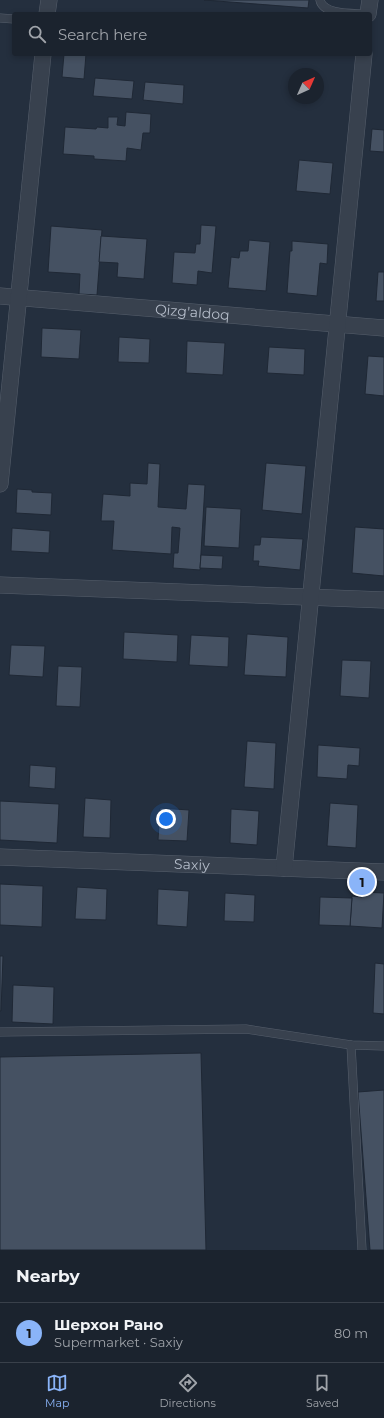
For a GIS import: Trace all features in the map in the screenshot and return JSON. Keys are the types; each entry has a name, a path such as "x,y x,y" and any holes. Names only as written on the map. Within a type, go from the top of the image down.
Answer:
{"street":[{"path":"47,12 49,0"},
{"path":"368,12 370,0"},
{"path":"0,484 43,56"},
{"path":"284,868 364,56"},
{"name":"Qizg'aldoq","path":"0,296 384,328"},
{"path":"0,585 384,600"},
{"name":"Saxiy","path":"0,858 384,872"}],"lane":[{"path":"320,0 325,8 332,11 343,12"},
{"path":"0,18 12,19"},
{"path":"0,1032 246,1029 351,1045 384,1046"},
{"path":"351,1045 362,1250"}],"building":[{"path":"204,0 309,0 308,8"},
{"path":"64,56 86,56 84,79 62,77"},
{"path":"95,78 134,81 132,99 93,96"},
{"path":"145,82 184,85 183,104 143,100"},
{"path":"126,112 151,114 150,133 143,133 141,150 127,148 126,161 94,159 94,156 63,154 65,127 96,129 97,127 108,128 108,117 118,117 117,125 125,126"},
{"path":"372,129 384,130 384,152 370,151"},
{"path":"299,160 333,163 330,194 296,191"},
{"path":"201,225 216,226 212,273 198,271 197,285 172,283 174,252 195,253 196,244 200,244"},
{"path":"51,226 102,230 97,295 79,294 80,274 48,272"},
{"path":"101,236 147,239 144,279 117,277 118,263 99,262"},
{"path":"249,240 270,242 266,291 228,288 231,257 239,258 240,251 248,251"},
{"path":"292,241 328,244 327,264 320,263 317,296 287,293"},
{"path":"378,272 384,272 384,301 376,301"},
{"path":"42,328 81,330 79,359 41,357"},
{"path":"119,337 150,339 149,363 118,362"},
{"path":"187,341 225,343 223,375 186,373"},
{"path":"269,347 305,349 304,375 267,373"},
{"path":"368,356 384,357 384,396 365,394"},
{"path":"148,463 160,464 158,507 186,509 188,484 205,485 200,570 173,568 174,553 178,553 180,528 172,527 171,554 112,550 114,521 101,521 103,494 130,496 130,483 147,484"},
{"path":"266,463 306,466 302,514 262,510"},
{"path":"17,489 32,490 32,492 52,493 51,515 16,513"},
{"path":"206,507 241,509 239,548 204,546"},
{"path":"355,527 384,529 384,576 352,573"},
{"path":"12,528 50,531 49,553 11,551"},
{"path":"261,537 303,539 300,570 258,566 259,561 253,561 254,545 260,545"},
{"path":"201,555 223,556 222,569 200,568"},
{"path":"124,632 178,635 177,662 123,659"},
{"path":"247,634 288,637 286,677 244,675"},
{"path":"191,635 229,637 228,667 189,665"},
{"path":"11,645 45,646 43,677 9,675"},
{"path":"342,660 371,661 369,698 340,696"},
{"path":"58,666 82,667 80,707 56,706"},
{"path":"247,741 276,743 274,789 244,787"},
{"path":"318,745 360,748 359,766 348,765 347,779 317,777"},
{"path":"30,765 56,767 55,789 29,787"},
{"path":"85,798 111,800 110,838 83,837"},
{"path":"0,801 59,804 57,843 0,840"},
{"path":"330,803 358,805 356,848 327,846"},
{"path":"160,808 189,810 187,841 158,840"},
{"path":"231,809 259,811 257,845 230,843"},
{"path":"0,884 43,886 42,927 0,925"},
{"path":"77,887 107,889 106,920 75,919"},
{"path":"158,889 189,891 187,927 157,925"},
{"path":"362,892 384,893 382,928 350,926 352,896 362,897"},
{"path":"225,893 255,895 254,922 224,921"},
{"path":"320,897 352,898 350,926 319,925"},
{"path":"0,956 3,956 1,1011 0,1011"},
{"path":"375,963 384,964 384,1014 373,1013"},
{"path":"13,985 54,987 53,1024 12,1022"},
{"path":"201,1053 206,1250 0,1250 0,1057"},
{"path":"384,1090 384,1250 370,1250 358,1092"}],"place":[{"name":"Шерхон Рано","path":"362,882"}]}
